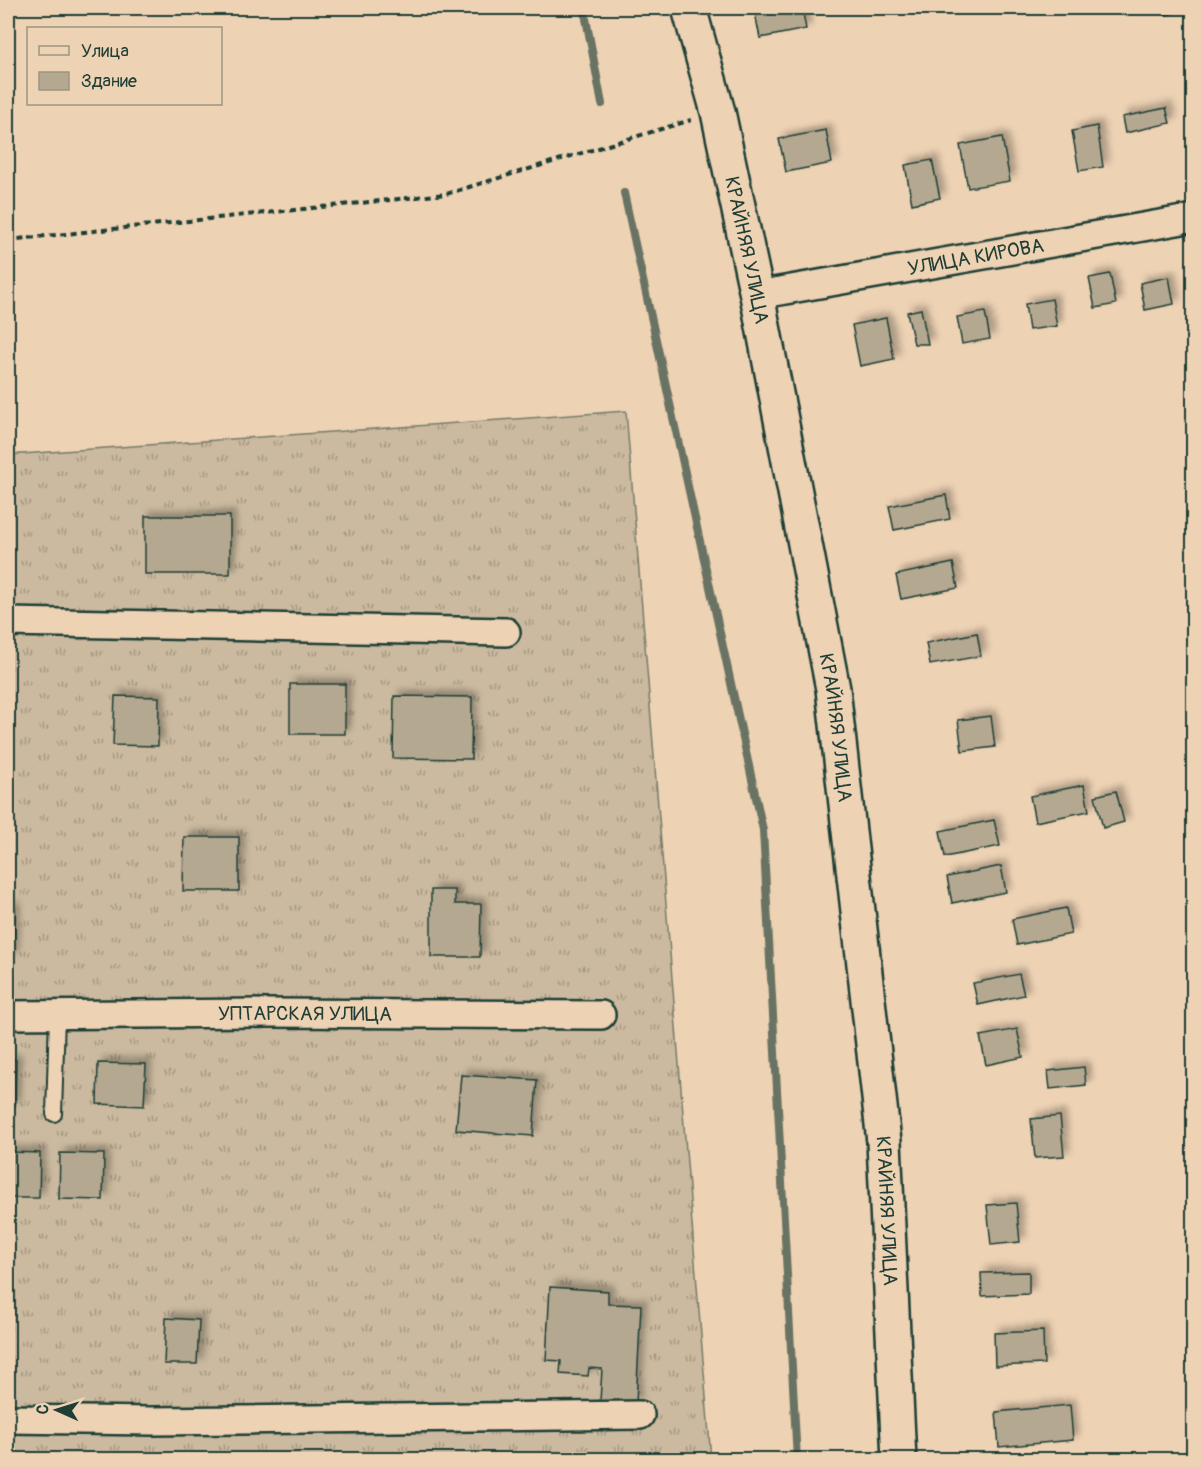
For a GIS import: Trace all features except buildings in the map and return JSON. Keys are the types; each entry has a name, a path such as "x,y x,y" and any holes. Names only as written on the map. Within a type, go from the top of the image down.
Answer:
{"main road":[{"name":"КРАЙНЯЯ УЛИЦА","path":"689,8 718,112 757,295 833,689 884,1142 899,1460"}],"street":[{"name":"УЛИЦА КИРОВА","path":"757,295 1194,218"},
{"path":"8,622 506,632"},
{"name":"УПТАРСКАЯ УЛИЦА","path":"8,1015 268,1012 601,1015"},
{"path":"8,1419 152,1421 640,1415"}],"lane":[{"path":"54,1114 57,1015"}],"path":[{"path":"8,240 446,194 718,112"}],"green space":[{"path":"626,411 711,1459 8,1460 8,455"}],"waterway":[{"path":"584,8 602,104"},
{"path":"624,193 763,830 797,1460"}]}
